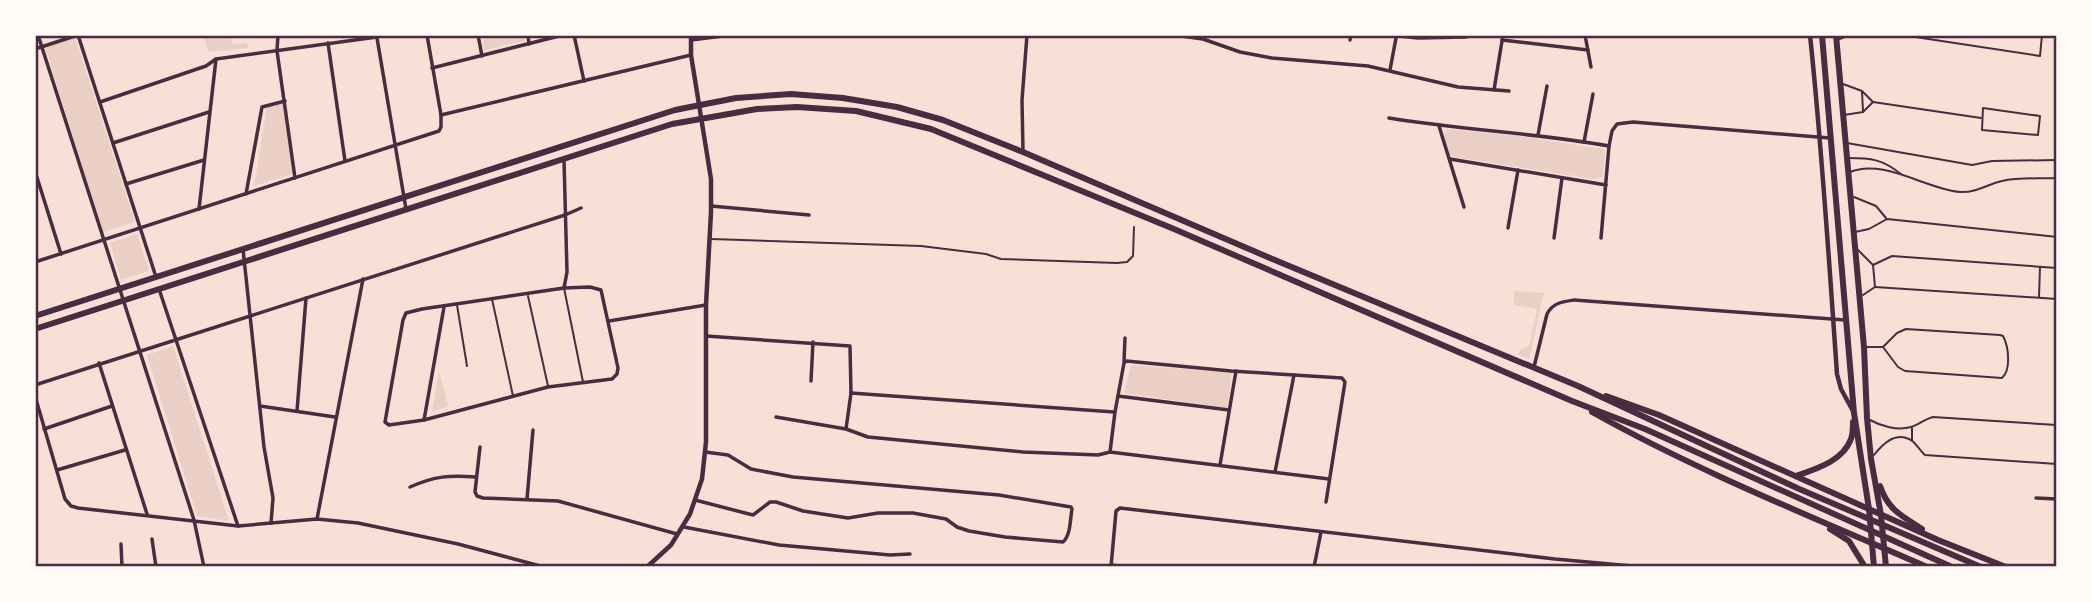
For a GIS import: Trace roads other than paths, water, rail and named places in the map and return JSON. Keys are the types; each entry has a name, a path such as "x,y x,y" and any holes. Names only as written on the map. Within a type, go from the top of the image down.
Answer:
{"main road":[{"path":"1822,35 1854,413 1869,509 1874,567"},
{"path":"1836,38 1864,347 1867,418 1886,567"},
{"path":"35,316 674,110 736,98 791,94 843,98 897,107 963,127 1534,369 1659,415 1938,540 2006,567"},
{"path":"35,329 672,124 701,117 770,108 856,111 915,124 996,155 1572,401 1645,429 1951,567"},
{"path":"996,155 1002,144"},
{"path":"1110,203 1115,190"},
{"path":"425,191 427,202"},
{"path":"1578,386 1797,488 1981,567"},
{"path":"1572,401 1629,432 1801,513 1925,567"},
{"path":"1796,476 1832,461 1846,448 1851,439 1854,413"},
{"path":"1871,459 1889,506 1938,540"},
{"path":"1801,513 1843,536 1856,550 1865,567"},
{"path":"1910,567 1925,567"}],"street":[{"path":"38,35 194,520 205,567"},
{"path":"35,49 78,35 156,277"},
{"path":"278,35 277,51 295,178"},
{"path":"35,262 441,130 441,114 427,35"},
{"path":"478,35 482,56"},
{"path":"528,35 529,44"},
{"path":"432,68 563,35"},
{"path":"574,35 584,81"},
{"path":"647,567 671,545 684,527 702,479 705,452 706,305 711,206 709,156 691,55 691,37 731,35"},
{"path":"1023,152 1022,100 1027,35"},
{"path":"1173,35 1272,58 1368,66 1458,88 1508,91"},
{"path":"1389,35 1419,38 1469,36"},
{"path":"1585,35 1591,67"},
{"path":"1810,35 1821,137 1839,383 1854,413"},
{"path":"100,102 206,66 216,59 377,36 406,209"},
{"path":"1390,70 1396,37"},
{"path":"1494,90 1502,38 1588,51"},
{"path":"328,43 345,161"},
{"path":"441,114 691,55"},
{"path":"199,209 216,59"},
{"path":"1538,135 1547,86"},
{"path":"1584,142 1593,94"},
{"path":"246,194 262,107 285,101"},
{"path":"113,143 209,112"},
{"path":"1389,118 1609,146"},
{"path":"1601,238 1609,146 1612,131 1617,124 1633,122 1831,138"},
{"path":"1438,126 1464,207"},
{"path":"564,158 567,272 564,288"},
{"path":"1450,159 1606,185"},
{"path":"126,184 204,160"},
{"path":"1508,228 1518,170"},
{"path":"35,171 61,254"},
{"path":"1554,238 1562,178"},
{"path":"711,206 809,215"},
{"path":"35,385 581,208"},
{"path":"243,249 264,447 274,498 271,523"},
{"path":"317,519 363,279"},
{"path":"590,286 601,290 618,368 617,374 612,379 548,387 424,420 386,424 385,415 406,313 527,294 590,286"},
{"path":"159,289 238,526"},
{"path":"297,411 306,298"},
{"path":"1534,369 1546,314 1550,307 1558,302 1574,300 1847,320"},
{"path":"609,321 706,305"},
{"path":"424,420 444,307"},
{"path":"706,335 850,346 851,393 846,429"},
{"path":"1110,452 1125,362 1125,338"},
{"path":"811,381 813,342"},
{"path":"1125,362 1342,378 1345,382 1326,502"},
{"path":"99,363 148,516"},
{"path":"1220,465 1236,371"},
{"path":"1275,472 1294,375"},
{"path":"851,393 1115,412"},
{"path":"35,396 65,499 71,506 238,526 317,519 358,523 458,544 544,567"},
{"path":"1118,396 1229,410"},
{"path":"44,429 113,406"},
{"path":"260,406 335,417"},
{"path":"776,418 846,429 868,437 1023,452 1098,455 1110,452 1329,480"},
{"path":"527,499 533,430"},
{"path":"480,447 475,492 477,496 558,501 679,534"},
{"path":"57,470 126,449"},
{"path":"695,500 753,515 770,502 803,511 848,518 878,513 913,513 946,519 957,527 1005,537 1063,542 1067,540 1071,507 999,495 793,477 751,469 728,455 705,452"},
{"path":"410,488 430,478 448,475 477,477"},
{"path":"2036,498 2057,499"},
{"path":"1128,567 1111,566 1116,511 1120,508 1321,533 1643,567"},
{"path":"684,527 779,545 890,555 910,554"},
{"path":"1314,567 1321,533"},
{"path":"152,539 156,567"},
{"path":"121,544 122,567"},
{"path":"1554,567 1555,559"},
{"path":"216,567 230,567"}],"lane":[{"path":"1836,38 1850,35"},
{"path":"1902,35 2040,56 2042,35"},
{"path":"1840,83 1862,91 1873,102 1982,118"},
{"path":"1862,91 1863,112"},
{"path":"1843,115 1863,112 1873,102"},
{"path":"1983,108 2040,116 2038,135 1982,130 1982,118 1983,108"},
{"path":"1846,143 1972,165 1992,161 2057,160"},
{"path":"1847,158 1886,163 1901,175"},
{"path":"1849,172 1860,167 1901,175 1945,190 1966,192 2005,180 2057,178"},
{"path":"1851,197 1876,206 1887,219"},
{"path":"1854,233 1887,219 2057,237"},
{"path":"709,239 921,246 986,254 1001,259 1117,263 1127,262 1133,256 1133,227"},
{"path":"1854,246 1873,265 1875,287"},
{"path":"1873,265 1892,256 2057,268"},
{"path":"2039,298 2040,266"},
{"path":"1859,298 1875,287 2057,299"},
{"path":"564,288 583,383"},
{"path":"527,294 548,387"},
{"path":"492,299 513,397"},
{"path":"457,305 467,366"},
{"path":"1864,347 1883,347 1903,330 2000,335 2007,344 2007,371 2002,378 1905,371 1898,367 1883,347"},
{"path":"1867,418 1884,426 1912,427 1933,417 2056,425 2056,464 1925,456 1912,441 1900,437 1884,443 1871,459"},
{"path":"1912,427 1912,441"}]}
